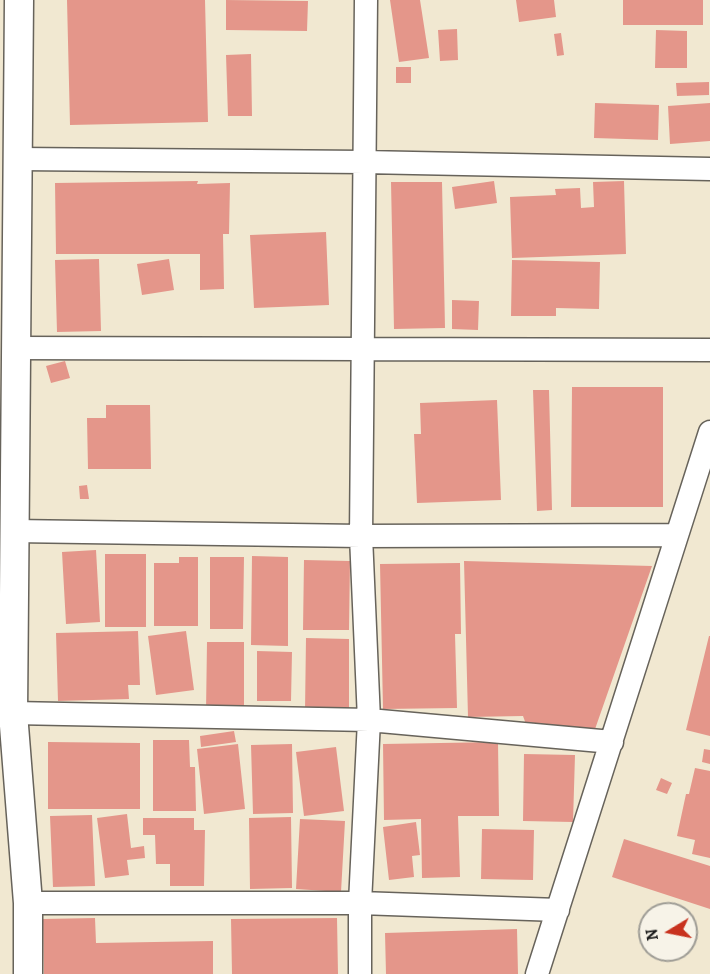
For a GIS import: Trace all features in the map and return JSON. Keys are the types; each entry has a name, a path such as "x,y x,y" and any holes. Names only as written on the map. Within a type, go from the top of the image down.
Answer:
{"main road":[{"path":"28,974 28,903 13,713 18,159 29,2"}],"street":[{"path":"360,974 360,903 369,720 361,536 366,0"},
{"path":"18,159 363,162 710,169"},
{"path":"16,348 710,350"},
{"path":"537,974 710,432"},
{"path":"14,531 361,536 677,535"},
{"path":"13,713 369,720 612,742"},
{"path":"28,903 360,903 558,910"}],"building":[{"path":"67,0 205,0 208,122 70,125"},
{"path":"226,0 308,1 307,31 226,30"},
{"path":"390,0 420,0 429,58 399,62"},
{"path":"516,0 554,0 556,17 519,22"},
{"path":"623,0 703,0 703,25 623,25"},
{"path":"457,29 458,60 440,61 438,30"},
{"path":"656,30 687,31 687,68 655,68"},
{"path":"561,33 564,55 557,56 554,34"},
{"path":"251,54 252,116 228,116 226,55"},
{"path":"396,67 411,67 411,83 396,83"},
{"path":"709,82 709,95 677,96 676,83"},
{"path":"595,103 659,105 658,140 594,138"},
{"path":"710,103 710,141 670,144 668,106"},
{"path":"198,181 197,184 230,183 229,234 223,234 224,289 200,290 200,254 56,254 55,183"},
{"path":"494,181 497,203 455,209 452,187"},
{"path":"624,181 626,254 512,258 510,197 556,195 555,189 580,188 581,208 594,207 593,182"},
{"path":"391,182 442,182 445,328 394,329"},
{"path":"326,232 329,305 254,308 250,235"},
{"path":"99,259 101,331 57,332 55,260"},
{"path":"169,259 174,290 142,295 137,264"},
{"path":"512,260 600,262 599,309 556,308 556,316 511,316"},
{"path":"452,300 479,301 478,330 452,329"},
{"path":"65,361 70,378 51,383 46,366"},
{"path":"572,387 663,387 663,507 571,507"},
{"path":"533,390 549,390 552,510 537,511"},
{"path":"497,400 501,500 417,503 414,434 421,434 420,403"},
{"path":"106,405 150,405 151,469 88,469 87,418 106,418"},
{"path":"87,485 89,499 80,499 79,486"},
{"path":"96,550 100,622 66,624 62,552"},
{"path":"105,554 146,554 146,627 105,627"},
{"path":"252,556 288,557 288,646 251,645"},
{"path":"179,557 198,557 198,626 154,626 154,563 179,563"},
{"path":"210,557 244,557 243,629 210,629"},
{"path":"304,560 350,561 349,630 303,630"},
{"path":"464,561 652,566 594,732 527,727 523,716 468,717"},
{"path":"460,563 461,634 455,634 457,708 383,709 380,564"},
{"path":"138,631 140,685 128,685 129,699 58,701 56,633"},
{"path":"186,631 194,690 156,695 148,636"},
{"path":"710,636 710,736 686,730"},
{"path":"306,638 349,639 349,712 305,711"},
{"path":"207,642 244,642 244,712 206,712"},
{"path":"257,651 292,652 291,701 257,701"},
{"path":"234,731 236,742 201,747 200,736"},
{"path":"153,740 189,740 190,767 195,767 196,811 153,811"},
{"path":"48,742 140,743 140,809 48,809"},
{"path":"498,742 499,816 458,816 460,877 422,878 421,819 384,820 383,744"},
{"path":"238,744 245,809 204,814 197,749"},
{"path":"292,744 293,813 253,814 251,745"},
{"path":"336,747 344,811 304,816 296,752"},
{"path":"704,749 710,750 710,764 702,762"},
{"path":"524,754 575,755 573,822 523,821"},
{"path":"695,768 710,771 710,858 692,854 695,840 677,836 686,794 689,794"},
{"path":"661,778 672,783 667,794 656,790"},
{"path":"127,814 131,848 144,846 145,858 127,860 129,875 105,878 97,818"},
{"path":"92,815 95,886 53,887 50,816"},
{"path":"291,817 292,888 250,889 249,818"},
{"path":"143,818 194,818 194,830 205,830 204,886 170,886 170,864 156,864 155,835 143,835"},
{"path":"300,819 345,821 341,892 296,889"},
{"path":"416,822 420,855 412,856 414,877 389,880 383,827"},
{"path":"482,829 534,830 533,880 481,879"},
{"path":"624,839 710,866 710,909 698,905 698,902 689,902 612,877"},
{"path":"95,918 96,943 213,941 213,974 44,974 43,919"},
{"path":"337,918 338,974 232,974 231,919"},
{"path":"517,929 518,974 386,974 385,933"}]}
